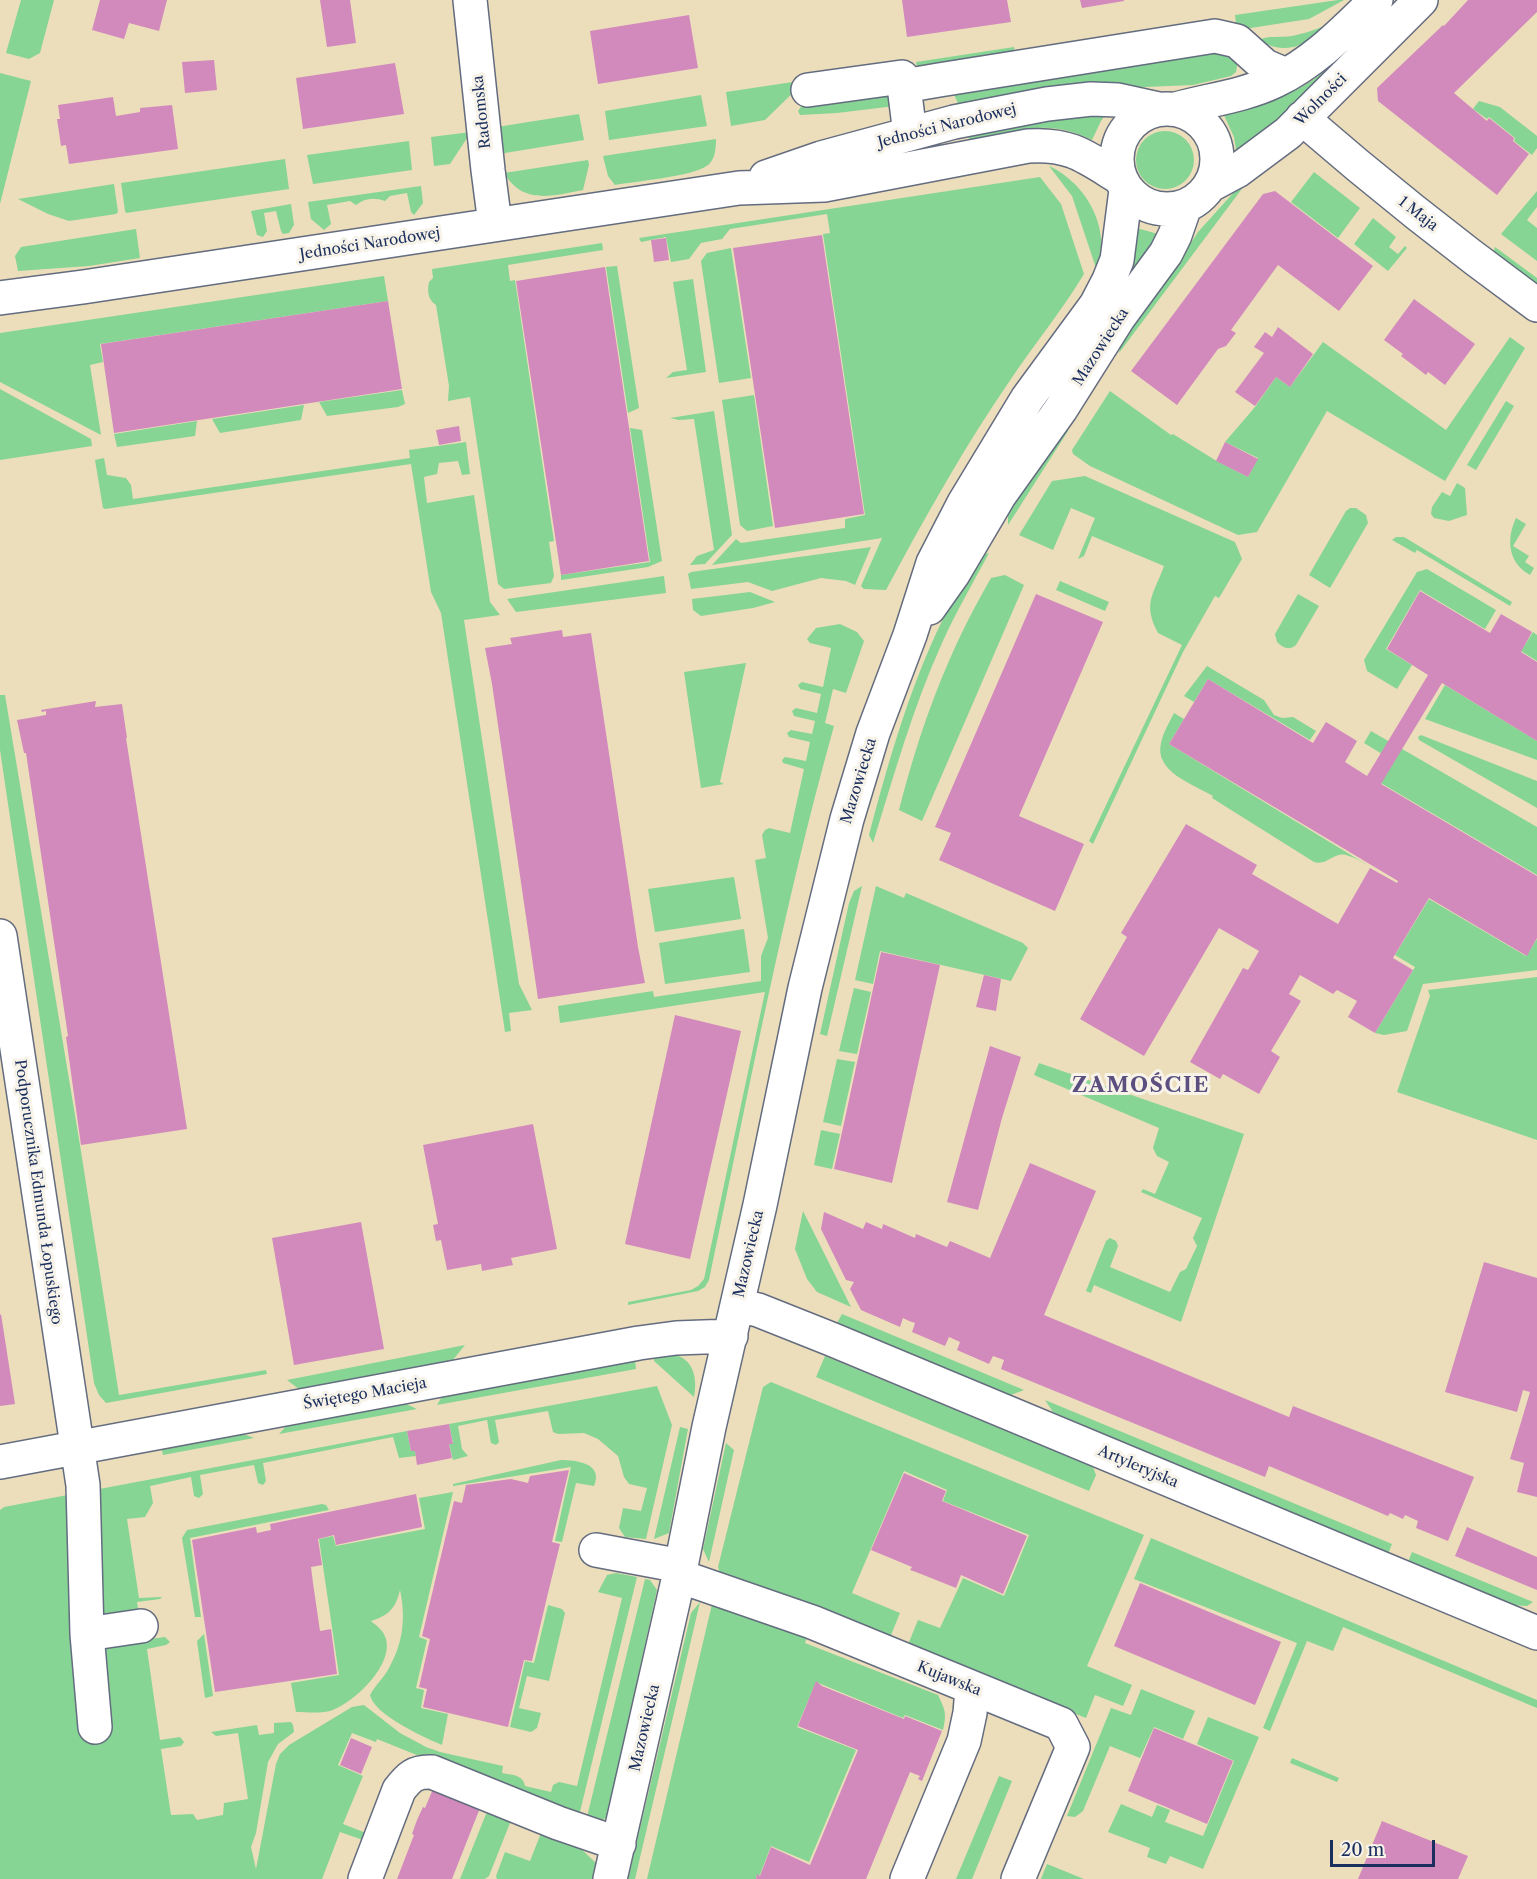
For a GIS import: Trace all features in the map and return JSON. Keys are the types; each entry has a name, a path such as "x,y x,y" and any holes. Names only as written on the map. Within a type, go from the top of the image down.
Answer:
{"street":[{"name":"Radomska","path":"471,0 495,224"},
{"name":"Jedności Narodowej","path":"739,188 785,169 910,134 1007,111 1070,101 1118,100 1168,109 1255,88 1275,71 1314,58 1376,0"},
{"name":"Wolności","path":"1197,196 1253,160 1288,133 1421,0"},
{"path":"904,86 1215,36 1237,41 1275,71"},
{"path":"808,90 902,77 910,134"},
{"path":"1168,109 1189,114 1201,121 1213,139 1217,152 1217,166 1197,196 1172,209 1153,207 1136,199 1123,184 1116,165 1117,150 1125,131 1139,116 1168,109"},
{"name":"1 Maja","path":"1302,118 1381,186 1537,305"},
{"name":"Jedności Narodowej","path":"0,298 739,188 824,185 1028,146 1050,144 1078,154 1123,184"},
{"name":"Mazowiecka","path":"610,1879 680,1571 709,1427 805,988 828,890 873,733 910,635 933,563 964,502 1027,399 1096,305 1109,280 1117,260 1123,184"},
{"name":"Mazowiecka","path":"910,635 953,574 999,496 1061,409 1119,317 1166,253 1197,196"},
{"name":"Podporucznika Edmunda Łopuskiego","path":"0,936 83,1485 87,1634 94,1727"},
{"name":"Artyleryjska","path":"734,1320 758,1310 1537,1633"},
{"name":"Świętego Macieja","path":"0,1462 650,1341 734,1320"},
{"name":"Kujawska","path":"596,1550 635,1557 680,1571 812,1622 1061,1724 1073,1747 1018,1879"},
{"path":"87,1634 141,1626"},
{"path":"907,1879 964,1741 972,1689"},
{"path":"365,1879 399,1790 408,1778 420,1771 432,1772 558,1823 619,1844"}],"green space":[{"path":"21,0 54,0 40,53 29,59 6,53"},
{"path":"1344,0 1309,19 1244,29 1236,24 1235,15"},
{"path":"1346,15 1315,37 1295,47 1272,46 1259,40 1306,32"},
{"path":"1014,47 1015,54 918,71 916,62"},
{"path":"1222,49 1238,61 1236,72 1231,76 1193,85 1071,90 960,108 952,90"},
{"path":"1343,49 1346,51 1329,69 1317,89 1237,156 1234,137 1223,113 1296,90 1318,76"},
{"path":"0,73 31,81 0,204"},
{"path":"806,80 765,120 731,126 726,92"},
{"path":"701,95 707,126 609,140 605,111"},
{"path":"894,95 895,106 800,115 798,111 803,104"},
{"path":"1479,101 1500,107 1537,136 1537,148 1532,155 1489,117 1487,119 1473,109"},
{"path":"1108,111 1092,140 1060,129 1031,128 970,144 967,130"},
{"path":"579,114 584,140 499,154 497,127"},
{"path":"1165,131 1176,133 1189,144 1194,160 1192,171 1181,184 1165,189 1154,187 1141,176 1136,160 1138,149 1149,136"},
{"path":"471,132 450,164 434,166 431,137"},
{"path":"716,139 714,157 708,165 690,173 663,178 615,185 608,176 603,156"},
{"path":"409,141 412,170 313,184 307,155"},
{"path":"285,159 289,189 126,213 125,211 121,183"},
{"path":"588,160 589,165 583,190 549,196 529,194 520,190 504,173"},
{"path":"1049,166 1069,178 1091,205 1099,227 1101,242 1097,271 1072,196"},
{"path":"1314,172 1360,208 1338,238 1291,202"},
{"path":"1040,177 1061,204 1084,274 962,454 886,590 864,589 861,586 882,538 712,565 736,539 741,543 845,528 845,519 865,515 823,234 830,233 827,214 730,229 722,239 701,243 689,259 671,262 666,237 641,242 639,238"},
{"path":"1244,181 1244,186 1119,353 1121,343 1198,232"},
{"path":"114,184 118,212 116,214 69,221 48,214 18,199"},
{"path":"421,186 423,203 414,215 411,212 407,193 390,196 385,201 370,199 356,205 350,201 327,205 331,224 324,230 311,219 308,202"},
{"path":"1537,191 1537,207 1527,220 1537,228 1537,261 1501,234"},
{"path":"291,204 294,225 289,233 283,234 281,231 276,211 264,213 267,231 263,237 257,235 251,211"},
{"path":"1373,218 1396,237 1389,247 1398,254 1405,246 1407,248 1388,271 1354,244"},
{"path":"1133,227 1158,234 1125,283"},
{"path":"136,229 140,258 89,266 18,271 15,256 21,247"},
{"path":"602,243 603,250 508,265 510,281 515,280 554,541 549,542 554,576 551,583 504,589 498,584 470,397 448,401 449,386 436,305 431,301 428,292 429,282 433,278 432,269"},
{"path":"1495,247 1537,278 1537,289 1492,256"},
{"path":"731,248 751,378 719,383 701,261 707,253"},
{"path":"617,266 639,408 628,413 606,267"},
{"path":"384,276 388,301 100,344 103,362 90,365 101,435 0,382 0,333"},
{"path":"693,279 706,372 666,378 673,372 687,370 673,282"},
{"path":"1510,337 1525,348 1445,481 1327,411 1257,532 1238,535 1090,466 1073,454 1072,450 1110,391 1171,435 1173,434 1248,477 1258,458 1225,442 1255,407 1276,377 1290,387 1323,342 1446,430"},
{"path":"0,389 91,439 92,446 0,460"},
{"path":"402,390 405,404 398,407 327,416 319,402"},
{"path":"754,395 773,526 747,531 740,525 722,400"},
{"path":"1506,401 1514,406 1476,470 1467,465"},
{"path":"304,405 301,420 220,433 212,419"},
{"path":"714,411 732,535 705,564 690,565 697,556 714,550 694,419 670,418"},
{"path":"197,421 195,436 117,447 114,434"},
{"path":"1068,426 1068,431 1008,525 1008,510"},
{"path":"630,428 642,430 662,561 648,567 561,580 561,575 650,562"},
{"path":"466,442 470,474 462,475 458,461 439,463 437,474 424,477 427,503 474,495 490,602 500,615 464,620 519,984 532,1010 509,1013 511,1031 505,1032 441,613 431,592 411,464 105,509 95,460 104,458 107,475 126,478 131,485 133,499 410,458 409,450"},
{"path":"1085,476 1235,542 1242,559 1219,598 1215,596 1183,652 1093,844 1089,841 1182,645 1158,633 1153,623 1151,599 1164,566 1092,536 1084,556 1078,559 1095,518 1071,508 1053,550 1019,535 1052,481"},
{"path":"1457,483 1465,488 1467,515 1449,521 1434,518 1431,514 1432,507 1442,492 1450,496"},
{"path":"1356,508 1366,515 1368,523 1330,588 1309,575 1346,511"},
{"path":"1516,518 1526,524 1513,546 1529,556 1525,562 1534,568 1530,575 1517,564 1511,550 1511,534"},
{"path":"1396,537 1404,537 1512,602 1510,606 1417,550 1415,553 1392,540"},
{"path":"871,547 855,585 846,581 821,578 772,591 748,582 691,589 688,574 691,572"},
{"path":"989,553 953,620 922,692 873,843 869,835 876,808 900,726 919,673 951,604 983,555"},
{"path":"1427,569 1496,610 1485,629 1420,590 1386,649 1412,665 1397,689 1367,671 1364,660 1417,572"},
{"path":"1005,575 1024,585 922,821 899,810 926,719 948,662 975,606 991,578"},
{"path":"664,576 666,593 516,612 507,599"},
{"path":"1060,581 1109,602 1105,611 1056,590"},
{"path":"750,592 775,602 753,608 701,616 693,610 692,599"},
{"path":"1298,594 1319,606 1296,645 1286,648 1277,642 1275,634"},
{"path":"840,624 857,632 864,641 846,693 833,689 825,723 834,726 782,932 709,1280 705,1287 698,1291 628,1305 628,1302 691,1290 704,1279 765,992 560,1023 558,1006 653,991 654,997 761,981 761,956 768,938 755,860 766,858 762,835 765,830 769,828 790,833 804,769 783,763 782,760 785,757 806,761 810,742 789,737 787,733 791,730 812,734 815,721 794,716 792,711 796,708 817,713 821,694 800,689 798,685 802,682 823,687 831,648 810,643 807,639 816,628"},
{"path":"1533,632 1537,635 1537,661 1521,651"},
{"path":"746,663 720,782 724,784 701,788 684,672"},
{"path":"1207,666 1264,700 1274,715 1282,718 1293,717 1316,731 1310,740 1208,679 1194,702 1184,696"},
{"path":"1445,685 1537,741 1537,760 1425,719"},
{"path":"0,695 5,695 119,1395 266,1370 267,1374 106,1403 99,1395 94,1383 0,750"},
{"path":"1174,713 1184,719 1169,744 1369,866 1346,855 1338,855 1319,863 1314,862 1212,798 1213,796 1177,776 1163,762 1160,753 1163,736"},
{"path":"1371,731 1537,827 1537,875 1374,779 1387,757 1364,743"},
{"path":"1421,735 1537,781 1537,808 1419,740 1418,737"},
{"path":"734,877 741,919 655,932 648,889"},
{"path":"862,886 827,1036 820,1034 849,903 854,891"},
{"path":"876,886 904,898 906,893 1023,943 1028,948 1011,981 880,951 873,984 855,980"},
{"path":"1429,899 1526,956 1537,939 1537,970 1423,984 1407,1031 1384,1035 1375,1033 1415,967 1395,955"},
{"path":"744,929 750,972 665,984 659,943"},
{"path":"1537,977 1537,1140 1397,1092 1430,996 1428,990"},
{"path":"854,988 871,992 857,1054 839,1051"},
{"path":"837,1059 855,1062 841,1126 823,1122"},
{"path":"1039,1063 1244,1134 1181,1322 1094,1285 1091,1293 1086,1291 1106,1241 1110,1238 1116,1241 1118,1246 1110,1267 1170,1292 1180,1272 1186,1269 1197,1246 1193,1238 1202,1218 1141,1192 1143,1189 1155,1194 1169,1162 1157,1156 1153,1148 1159,1128 1034,1075"},
{"path":"821,1130 840,1134 832,1169 814,1165"},
{"path":"803,1211 851,1307 817,1292 807,1279 795,1249"},
{"path":"842,1314 1024,1390 1011,1395 837,1323"},
{"path":"465,1345 452,1361 299,1389 287,1380"},
{"path":"672,1354 685,1360 692,1369 695,1382 694,1397 654,1361 653,1356"},
{"path":"825,1356 1093,1467 1096,1475 1089,1491 816,1377"},
{"path":"635,1360 636,1369 437,1405 443,1395"},
{"path":"771,1382 1144,1535 1087,1666 1132,1685 1123,1706 1095,1695 1086,1718 907,1647 918,1620 940,1628 963,1578 1004,1596 1029,1535 943,1501 947,1490 904,1471 852,1593 900,1613 889,1640 720,1574 718,1567 763,1387"},
{"path":"657,1386 672,1425 646,1539 625,1537 619,1528 623,1508 641,1511 647,1488 629,1484 624,1477 618,1456 598,1439 584,1433 558,1434 553,1432 548,1411 495,1420 499,1442 496,1445 491,1443 487,1420 458,1426 462,1449 468,1456 453,1460 449,1444 453,1443 449,1424"},
{"path":"1045,1400 1392,1544 1388,1554 1053,1412"},
{"path":"404,1403 417,1409 279,1434 288,1424"},
{"path":"680,1427 688,1429 669,1533 654,1539"},
{"path":"407,1431 411,1451 415,1451 416,1456 399,1458 393,1437 263,1463 266,1481 263,1485 258,1483 254,1465 200,1475 203,1494 199,1498 194,1496 191,1477 150,1486 153,1503 145,1517 127,1519 139,1598 162,1597 137,1602 143,1640 165,1637 170,1642 147,1649 160,1740 180,1737 184,1742 181,1746 161,1749 171,1815 193,1814 197,1820 223,1815 224,1803 248,1799 238,1733 216,1736 211,1732 257,1725 259,1735 274,1733 274,1723 291,1722 294,1732 278,1744 268,1762 256,1833 251,1847 256,1869 276,1764 280,1754 289,1745 352,1707 364,1705 400,1733 426,1747 503,1766 502,1773 519,1777 525,1786 551,1792 553,1785 559,1782 577,1786 622,1598 598,1592 607,1575 616,1573 637,1577 578,1820 377,1739 376,1742 352,1733 338,1765 363,1776 343,1824 366,1833 363,1840 340,1832 322,1879 0,1879 0,1510 4,1507"},
{"path":"241,1433 254,1438 163,1455 161,1447"},
{"path":"726,1443 734,1450 709,1562 703,1549"},
{"path":"561,1460 587,1464 595,1472 596,1478 594,1486 576,1483 562,1542 555,1541 571,1467 453,1486 453,1484"},
{"path":"453,1492 419,1637 427,1640 416,1688 424,1690 421,1708 448,1714 442,1745 390,1718 380,1710 370,1695 394,1659 400,1640 403,1610 400,1590 390,1610 382,1617 371,1621 384,1634 387,1649 384,1660 370,1681 352,1699 333,1710 296,1712 291,1683 339,1675 319,1539 333,1536 336,1546 425,1529 419,1498"},
{"path":"326,1505 329,1510 190,1538 201,1617 195,1617 182,1538 187,1530"},
{"path":"1151,1538 1537,1700 1537,1708 1343,1627 1333,1651 1307,1641 1270,1731 1263,1728 1297,1643 1134,1579"},
{"path":"1412,1552 1533,1602 1527,1606 1512,1605 1408,1562"},
{"path":"645,1579 650,1580 657,1590 607,1817 599,1822 586,1821"},
{"path":"713,1600 808,1633 805,1643 938,1695 945,1712 943,1730 905,1715 903,1718 816,1682 797,1727 856,1750 809,1862 771,1846 760,1875 757,1875 756,1879 647,1879"},
{"path":"700,1602 635,1879 628,1879 691,1613"},
{"path":"548,1605 562,1609 565,1613 549,1681 527,1676 519,1708 541,1713 537,1728 531,1732 510,1727 525,1661 534,1663"},
{"path":"204,1634 213,1696 205,1698 197,1641"},
{"path":"1141,1689 1195,1711 1183,1739 1154,1727 1140,1758 1110,1746 1083,1811 1075,1817 1067,1816 1111,1708 1131,1715"},
{"path":"1208,1717 1259,1737 1203,1869 1170,1856 1166,1864 1147,1857 1150,1848 1108,1832 1121,1804 1152,1817 1157,1805 1170,1810 1165,1822 1203,1836 1234,1761 1197,1744"},
{"path":"1292,1758 1339,1778 1337,1782 1290,1763"},
{"path":"999,1776 1012,1781 972,1879 956,1879"},
{"path":"489,1812 509,1820 510,1823 489,1876 485,1879 460,1879 486,1814"},
{"path":"541,1833 579,1847 596,1863 592,1879 497,1879 496,1876 505,1852 530,1861"},
{"path":"1047,1864 1084,1879 1041,1879"}],"building":[{"path":"100,0 167,0 159,31 129,23 124,39 92,30"},
{"path":"320,0 350,0 356,43 327,47"},
{"path":"902,0 1007,0 1011,22 907,37"},
{"path":"1080,0 1124,0 1124,1 1082,8"},
{"path":"1468,0 1537,0 1537,12 1454,93 1487,121 1489,118 1514,138 1513,141 1529,154 1497,195 1378,101 1377,88 1444,26"},
{"path":"689,15 698,68 598,84 590,31"},
{"path":"214,60 217,90 185,93 182,62"},
{"path":"395,63 404,114 303,129 296,78"},
{"path":"113,97 116,116 140,112 140,108 172,105 178,149 69,164 66,145 61,146 57,119 60,119 58,105"},
{"path":"1275,191 1373,266 1339,311 1278,265 1231,330 1236,333 1226,346 1218,349 1177,405 1131,371 1263,194"},
{"path":"822,235 864,514 775,528 733,248"},
{"path":"666,238 669,260 654,262 651,240"},
{"path":"605,267 649,561 561,575 516,281"},
{"path":"1414,299 1475,344 1445,385 1428,372 1426,375 1384,340"},
{"path":"388,301 402,389 114,433 101,344"},
{"path":"1278,327 1313,354 1290,387 1276,377 1255,406 1235,392 1264,353 1254,347 1265,332 1272,337"},
{"path":"459,426 461,441 439,445 436,430"},
{"path":"1225,442 1258,459 1248,477 1216,461"},
{"path":"1420,591 1490,633 1501,614 1532,632 1521,652 1537,662 1537,741 1442,683 1381,784 1537,876 1537,938 1527,956 1429,898 1393,958 1413,970 1375,1033 1348,1017 1357,1001 1337,990 1333,994 1300,975 1289,994 1301,1001 1271,1051 1280,1057 1259,1094 1223,1074 1220,1079 1190,1062 1243,968 1248,970 1259,951 1219,928 1144,1056 1080,1019 1127,937 1121,933 1186,824 1257,865 1252,874 1338,924 1370,868 1397,883 1398,881 1169,744 1208,679 1313,743 1326,722 1357,741 1345,762 1367,776 1428,675 1387,649"},
{"path":"1036,594 1103,622 1019,816 1084,844 1055,911 939,860 951,833 935,827"},
{"path":"562,630 563,637 591,633 645,983 538,999 485,648 512,644 510,638"},
{"path":"96,701 95,707 122,704 187,1129 81,1145 66,1037 68,1036 26,753 24,753 17,720 46,715 46,711 41,710"},
{"path":"881,952 940,965 892,1183 834,1169"},
{"path":"984,975 1001,979 996,1011 976,1007"},
{"path":"675,1015 741,1031 690,1259 625,1244"},
{"path":"990,1046 1021,1057 978,1210 947,1202"},
{"path":"533,1124 557,1249 511,1258 513,1265 482,1271 481,1264 447,1270 441,1240 436,1241 433,1225 438,1224 423,1145"},
{"path":"1030,1163 1096,1191 1044,1315 1289,1417 1293,1406 1474,1477 1448,1541 1416,1528 1418,1521 1405,1515 1403,1519 1390,1513 1388,1516 1269,1466 1265,1477 1001,1369 1004,1360 993,1356 989,1364 957,1350 960,1342 949,1337 945,1346 912,1332 915,1323 903,1318 900,1327 861,1310 850,1289 854,1282 846,1280 821,1229 824,1212 863,1229 866,1222 882,1229 883,1224 915,1238 916,1234 947,1247 950,1241 990,1258"},
{"path":"361,1222 384,1349 294,1365 272,1238"},
{"path":"1484,1262 1537,1278 1537,1497 1517,1492 1524,1463 1510,1459 1530,1392 1523,1390 1517,1412 1445,1392"},
{"path":"0,1315 15,1404 0,1406"},
{"path":"449,1424 453,1444 449,1444 452,1458 417,1465 415,1451 411,1451 407,1431"},
{"path":"569,1470 552,1542 560,1544 532,1661 524,1660 508,1727 423,1707 427,1689 419,1687 430,1639 422,1636 454,1501 462,1503 466,1485 511,1479 528,1483 530,1476"},
{"path":"904,1473 946,1491 942,1501 1027,1536 1003,1594 961,1575 956,1588 910,1570 912,1567 871,1550"},
{"path":"416,1494 422,1527 336,1545 334,1535 318,1539 322,1565 311,1567 313,1583 320,1631 331,1629 337,1674 215,1692 192,1540 256,1527 257,1533 271,1530 270,1524"},
{"path":"1467,1527 1537,1557 1537,1590 1455,1556"},
{"path":"1140,1583 1281,1642 1255,1705 1114,1646"},
{"path":"816,1681 822,1686 904,1719 905,1716 942,1731 922,1781 918,1779 920,1776 910,1772 866,1879 756,1879 757,1874 760,1876 771,1847 810,1865 858,1750 798,1726"},
{"path":"1154,1728 1233,1761 1207,1824 1128,1791"},
{"path":"351,1738 372,1747 361,1774 340,1765"},
{"path":"433,1789 480,1808 452,1879 397,1879 414,1835 412,1834 417,1820"},
{"path":"1382,1821 1468,1856 1458,1879 1358,1879"}],"district":[{"name":"ZAMOŚCIE","path":"1141,1086"}]}
